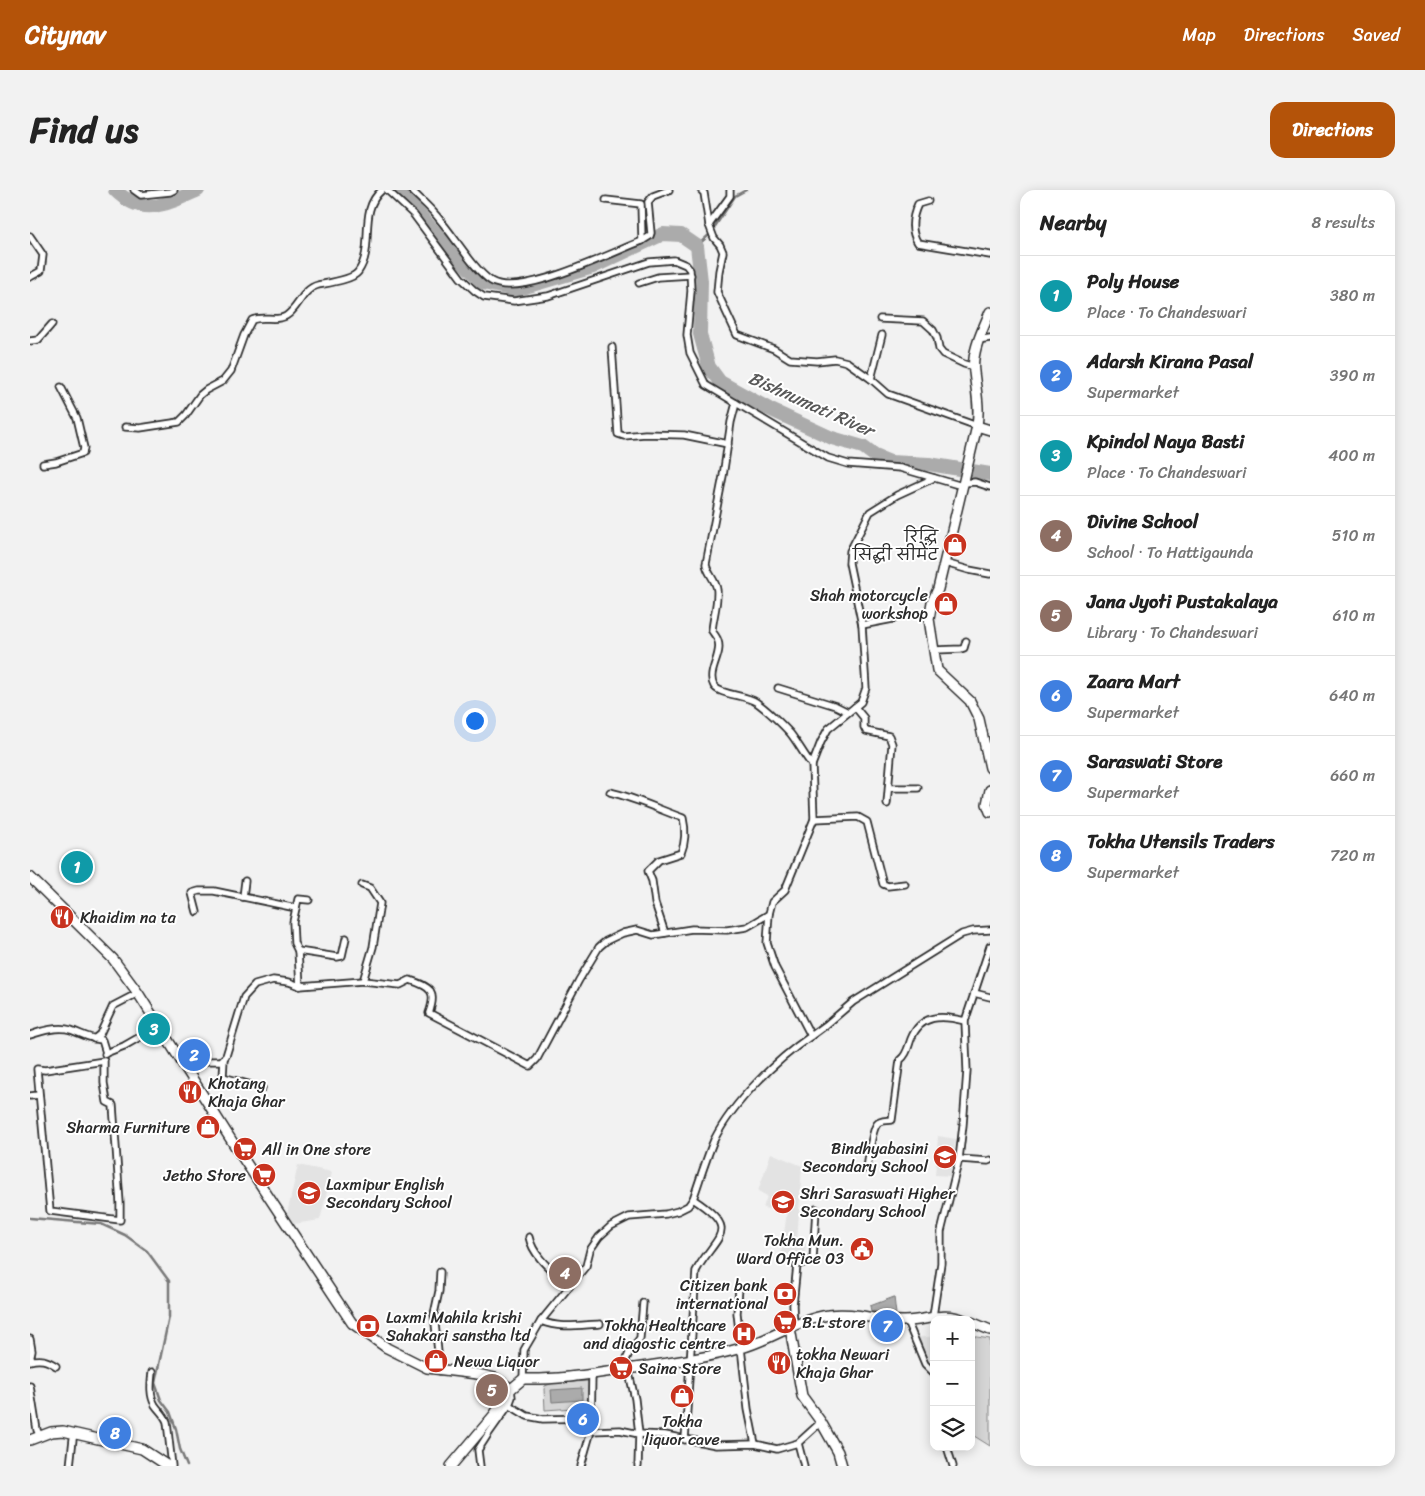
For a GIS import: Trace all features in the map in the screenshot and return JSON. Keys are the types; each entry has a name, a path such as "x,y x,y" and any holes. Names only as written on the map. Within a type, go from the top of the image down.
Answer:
{"street":[{"path":"134,190 141,195 174,190"},
{"path":"125,427 140,428 179,422 200,395 223,381 231,371 244,335 252,320 284,317 291,312 305,293 317,285 328,284 356,275 368,242 370,207 382,190"},
{"path":"387,190 414,215 461,278 484,297 514,301 548,296 649,262 674,260 686,265 691,275 687,334 690,353 706,385 828,458 848,464 900,468 934,478 975,482 990,487"},
{"path":"411,190 440,219 458,244 492,282 512,286 558,275 642,241 650,236 648,202 653,196 669,190"},
{"path":"701,190 704,193 709,225 714,238 723,252 719,271 718,292 737,335 774,349 790,359 835,359 847,362 871,378 888,394 990,430"},
{"path":"709,225 730,196 730,190"},
{"path":"606,200 641,204 642,241"},
{"path":"928,201 918,204 914,213 912,224 914,237 918,243 990,255"},
{"path":"30,236 43,255 41,272 30,277"},
{"path":"639,283 658,277 691,275"},
{"path":"990,312 978,340 974,367 979,413 977,426 945,563 938,589 932,602 929,619 937,670 965,696 978,719 990,768"},
{"path":"880,319 923,321 933,330 939,349 943,354 974,367"},
{"path":"30,341 38,340 52,324"},
{"path":"871,378 881,345 882,335"},
{"path":"978,340 990,338"},
{"path":"612,347 618,434 624,436 645,434 684,435 728,444"},
{"path":"43,464 56,462 83,453 84,448 76,418 61,387"},
{"path":"736,403 706,564 706,570 716,588 712,631 719,642 719,651 712,673 712,680 714,687 756,702 782,724 812,765"},
{"path":"811,1036 775,967 769,951 767,943 769,914 772,902 784,890 814,819 812,765 828,729 861,702 866,688 862,625 849,563 850,551 870,512 904,492 934,478"},
{"path":"945,563 990,574"},
{"path":"862,625 893,619"},
{"path":"935,650 961,649 964,648 966,641"},
{"path":"778,688 836,706 848,712"},
{"path":"855,707 864,718 866,731 889,736 892,744 888,804"},
{"path":"889,788 918,788"},
{"path":"990,790 987,804 990,812"},
{"path":"610,792 642,801 654,808 682,818 685,828 685,844 681,853 659,860 648,871 652,881 655,903 665,933"},
{"path":"814,819 858,817 864,819 867,822 883,884 888,886 905,884"},
{"path":"30,876 113,960 138,993 183,1066 352,1323 387,1348 427,1368 478,1374 494,1378 511,1388"},
{"path":"242,897 245,881"},
{"path":"362,885 370,888 380,903 373,947 363,981"},
{"path":"197,912 193,892 214,891 296,908"},
{"path":"300,986 298,951 294,942 293,922 298,899 309,900"},
{"path":"262,1088 223,1077 224,1058 244,997 255,985 273,980 289,982 300,986 363,981 400,985 410,980 423,984 433,994 429,1013 530,1066 537,1059 579,980 599,947 606,941 623,933 637,930 653,935 692,930 727,930 746,927 769,914"},
{"path":"522,1379 524,1350 541,1320 586,1266 590,1250 599,1237 611,1226 629,1217 666,1214 688,1206 693,1198 714,1140 722,1126 763,1075 796,1046 826,1026 853,1002 962,934 990,930"},
{"path":"298,951 337,957 342,956 346,938"},
{"path":"933,1316 942,1263 941,1232 959,1159 967,1072 964,1021 990,946"},
{"path":"94,1039 100,1034 112,1006 138,993"},
{"path":"974,993 990,997"},
{"path":"860,1170 867,1168 873,1133 877,1124 882,1121 892,1120 900,1060 905,1056 915,1029 923,1021 935,1018 954,1018 964,1021"},
{"path":"106,1053 124,1046 159,1026"},
{"path":"30,1035 48,1030 69,1030 102,1040 106,1053 104,1083 107,1102 113,1105 120,1220 50,1211 37,1069 45,1070 104,1062"},
{"path":"183,1066 193,1061 221,1061 224,1058"},
{"path":"30,1096 39,1095"},
{"path":"959,1159 990,1160"},
{"path":"684,1440 696,1271 702,1260 720,1238 722,1232 718,1219 693,1198"},
{"path":"816,1209 813,1260 797,1265 792,1328 802,1396 821,1422 838,1452 842,1466"},
{"path":"529,1237 531,1244 548,1267 569,1287"},
{"path":"440,1272 439,1291 434,1314 440,1371"},
{"path":"739,1288 737,1313 748,1409 755,1444"},
{"path":"638,1466 635,1399 626,1360 640,1338 643,1303"},
{"path":"451,1466 494,1415 511,1388 522,1379 541,1380 690,1361 742,1348 812,1318 831,1315 861,1316 893,1321 907,1321 930,1317"},
{"path":"541,1320 550,1325 561,1327 600,1324"},
{"path":"907,1321 925,1364 930,1369"},
{"path":"975,1324 990,1330"},
{"path":"30,1339 32,1351 30,1360 38,1358 56,1366"},
{"path":"152,1372 152,1398 167,1422 172,1466"},
{"path":"581,1466 591,1431 592,1374"},
{"path":"30,1386 40,1436"},
{"path":"480,1466 478,1450 509,1405 512,1397 511,1388"},
{"path":"509,1405 528,1416 543,1419 592,1418"},
{"path":"591,1431 620,1430 638,1434 665,1435 716,1445 755,1444 777,1449 798,1443 821,1422"},
{"path":"30,1440 57,1431 75,1433 142,1449 168,1466"},
{"path":"70,1466 75,1433"},
{"path":"798,1443 804,1466"},
{"path":"948,1451 953,1466"}],"shaded area":[{"name":"Bindhyabasini Secondary School","path":"938,1136 956,1139 950,1176 935,1175"},
{"name":"Shri Saraswati Higher Secondary School","path":"771,1153 802,1166 797,1242 806,1244 805,1256 781,1254 787,1212 763,1208 767,1196 758,1191"},
{"name":"Laxmipur English Secondary School","path":"298,1165 332,1172 320,1220 294,1224 287,1214"},
{"path":"894,1297 896,1314 871,1311 870,1306"},
{"path":"916,1337 930,1337 930,1363 926,1359"},
{"path":"975,1337 990,1339 990,1446 975,1437"},
{"path":"590,1381 588,1407 545,1410 545,1386 553,1383"},
{"path":"582,1388 582,1400 552,1402 551,1390"}],"waterway":[{"name":"Bishnumati River","path":"115,190 125,199 145,206 165,204 198,190"},
{"name":"Bishnumati River","path":"398,190 483,283 515,290 593,267 663,234 681,235 697,246 701,281 700,334 709,367 720,382 769,409 832,438 863,447 875,456 890,462 929,464 990,474"},
{"path":"697,246 710,234 735,196 746,190"},
{"path":"30,1218 101,1224 125,1235 147,1251 169,1281 169,1317 155,1383 161,1400 170,1412 180,1449 187,1466"}],"place":[{"name":"रिद्धि सिद्धी सीमेंट","path":"955,545"},
{"name":"Shah motorcycle workshop","path":"946,604"},
{"name":"Poly House","path":"77,867"},
{"name":"Khaidim na ta","path":"62,917"},
{"name":"Kpindol Naya Basti","path":"154,1029"},
{"name":"Adarsh Kirana Pasal","path":"194,1055"},
{"name":"Khotang Khaja Ghar","path":"190,1092"},
{"name":"Sharma Furniture","path":"208,1127"},
{"name":"All in One store","path":"245,1149"},
{"name":"Bindhyabasini Secondary School","path":"945,1157"},
{"name":"Jetho Store","path":"264,1175"},
{"name":"Laxmipur English Secondary School","path":"309,1193"},
{"name":"Shri Saraswati Higher Secondary School","path":"783,1202"},
{"name":"Tokha Mun. Ward Office 03","path":"862,1249"},
{"name":"Divine School","path":"565,1273"},
{"name":"Citizen bank international","path":"785,1294"},
{"name":"B.L store","path":"785,1322"},
{"name":"Laxmi Mahila krishi Sahakari sanstha ltd","path":"368,1326"},
{"name":"Saraswati Store","path":"887,1326"},
{"name":"Tokha Healthcare and diagostic centre","path":"744,1334"},
{"name":"Newa Liquor","path":"436,1361"},
{"name":"tokha Newari Khaja Ghar","path":"779,1363"},
{"name":"Saina Store","path":"621,1368"},
{"name":"Jana Jyoti Pustakalaya","path":"492,1390"},
{"name":"Tokha liquor cave","path":"682,1396"},
{"name":"Zaara Mart","path":"583,1419"},
{"name":"Tokha Utensils Traders","path":"115,1433"}]}
